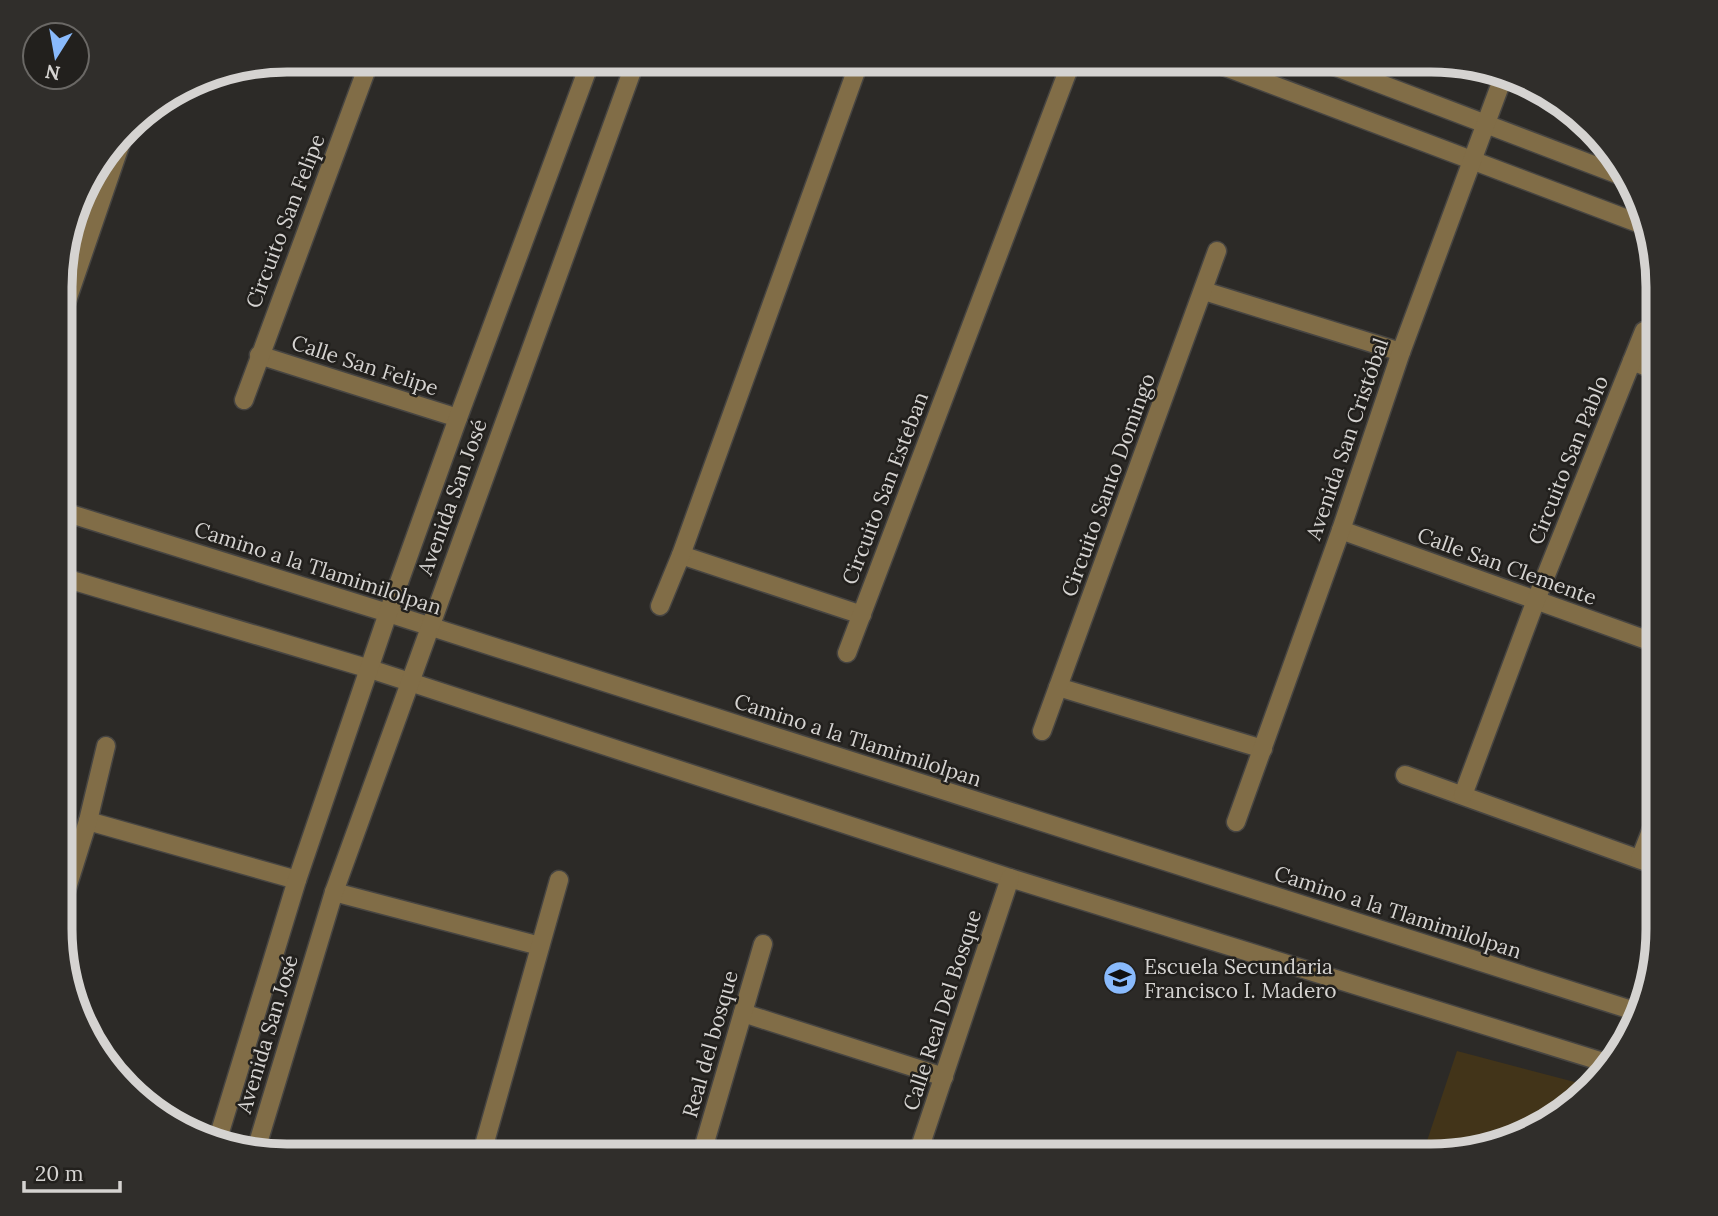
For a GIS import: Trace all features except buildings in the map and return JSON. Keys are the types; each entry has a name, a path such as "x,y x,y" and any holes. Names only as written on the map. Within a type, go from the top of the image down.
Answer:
{"street":[{"name":"Circuito San Felipe","path":"244,400 365,72"},
{"name":"Avenida San José","path":"220,1133 298,880 388,613 582,72"},
{"name":"Avenida San José","path":"258,1142 334,892 632,72"},
{"path":"660,606 681,555 856,72"},
{"name":"Circuito San Esteban","path":"681,555 862,615 1067,72"},
{"path":"1239,72 1636,222"},
{"path":"1349,72 1614,174"},
{"name":"Avenida San Cristóbal","path":"1236,822 1341,530 1401,352 1501,83"},
{"path":"73,272 116,157"},
{"name":"Circuito Santo Domingo","path":"1042,731 1217,251"},
{"path":"1204,291 1401,352"},
{"path":"1632,362 1644,331"},
{"name":"Calle San Felipe","path":"259,355 458,418"},
{"name":"Circuito San Pablo","path":"1462,794 1536,600 1632,362 1646,367"},
{"name":"Camino a la Tlamimilolpan","path":"72,514 1631,1010"},
{"name":"Calle San Clemente","path":"1341,530 1646,640"},
{"path":"72,580 370,669 1010,878 1601,1061"},
{"path":"847,653 862,615"},
{"path":"1058,687 1264,749"},
{"path":"72,872 88,821 106,746"},
{"path":"1405,775 1646,861"},
{"path":"88,821 298,880"},
{"path":"1640,859 1646,844"},
{"name":"Calle Real Del Bosque","path":"921,1144 1010,878"},
{"path":"484,1144 559,880"},
{"path":"334,892 540,946"},
{"name":"Real del bosque","path":"705,1144 763,944"},
{"path":"743,1013 944,1077"}],"shaded area":[{"path":"1457,1051 1580,1083 1551,1108 1514,1128 1460,1142 1426,1144"}],"place":[{"name":"Escuela Secundaria Francisco I. Madero","path":"1120,978"}]}
